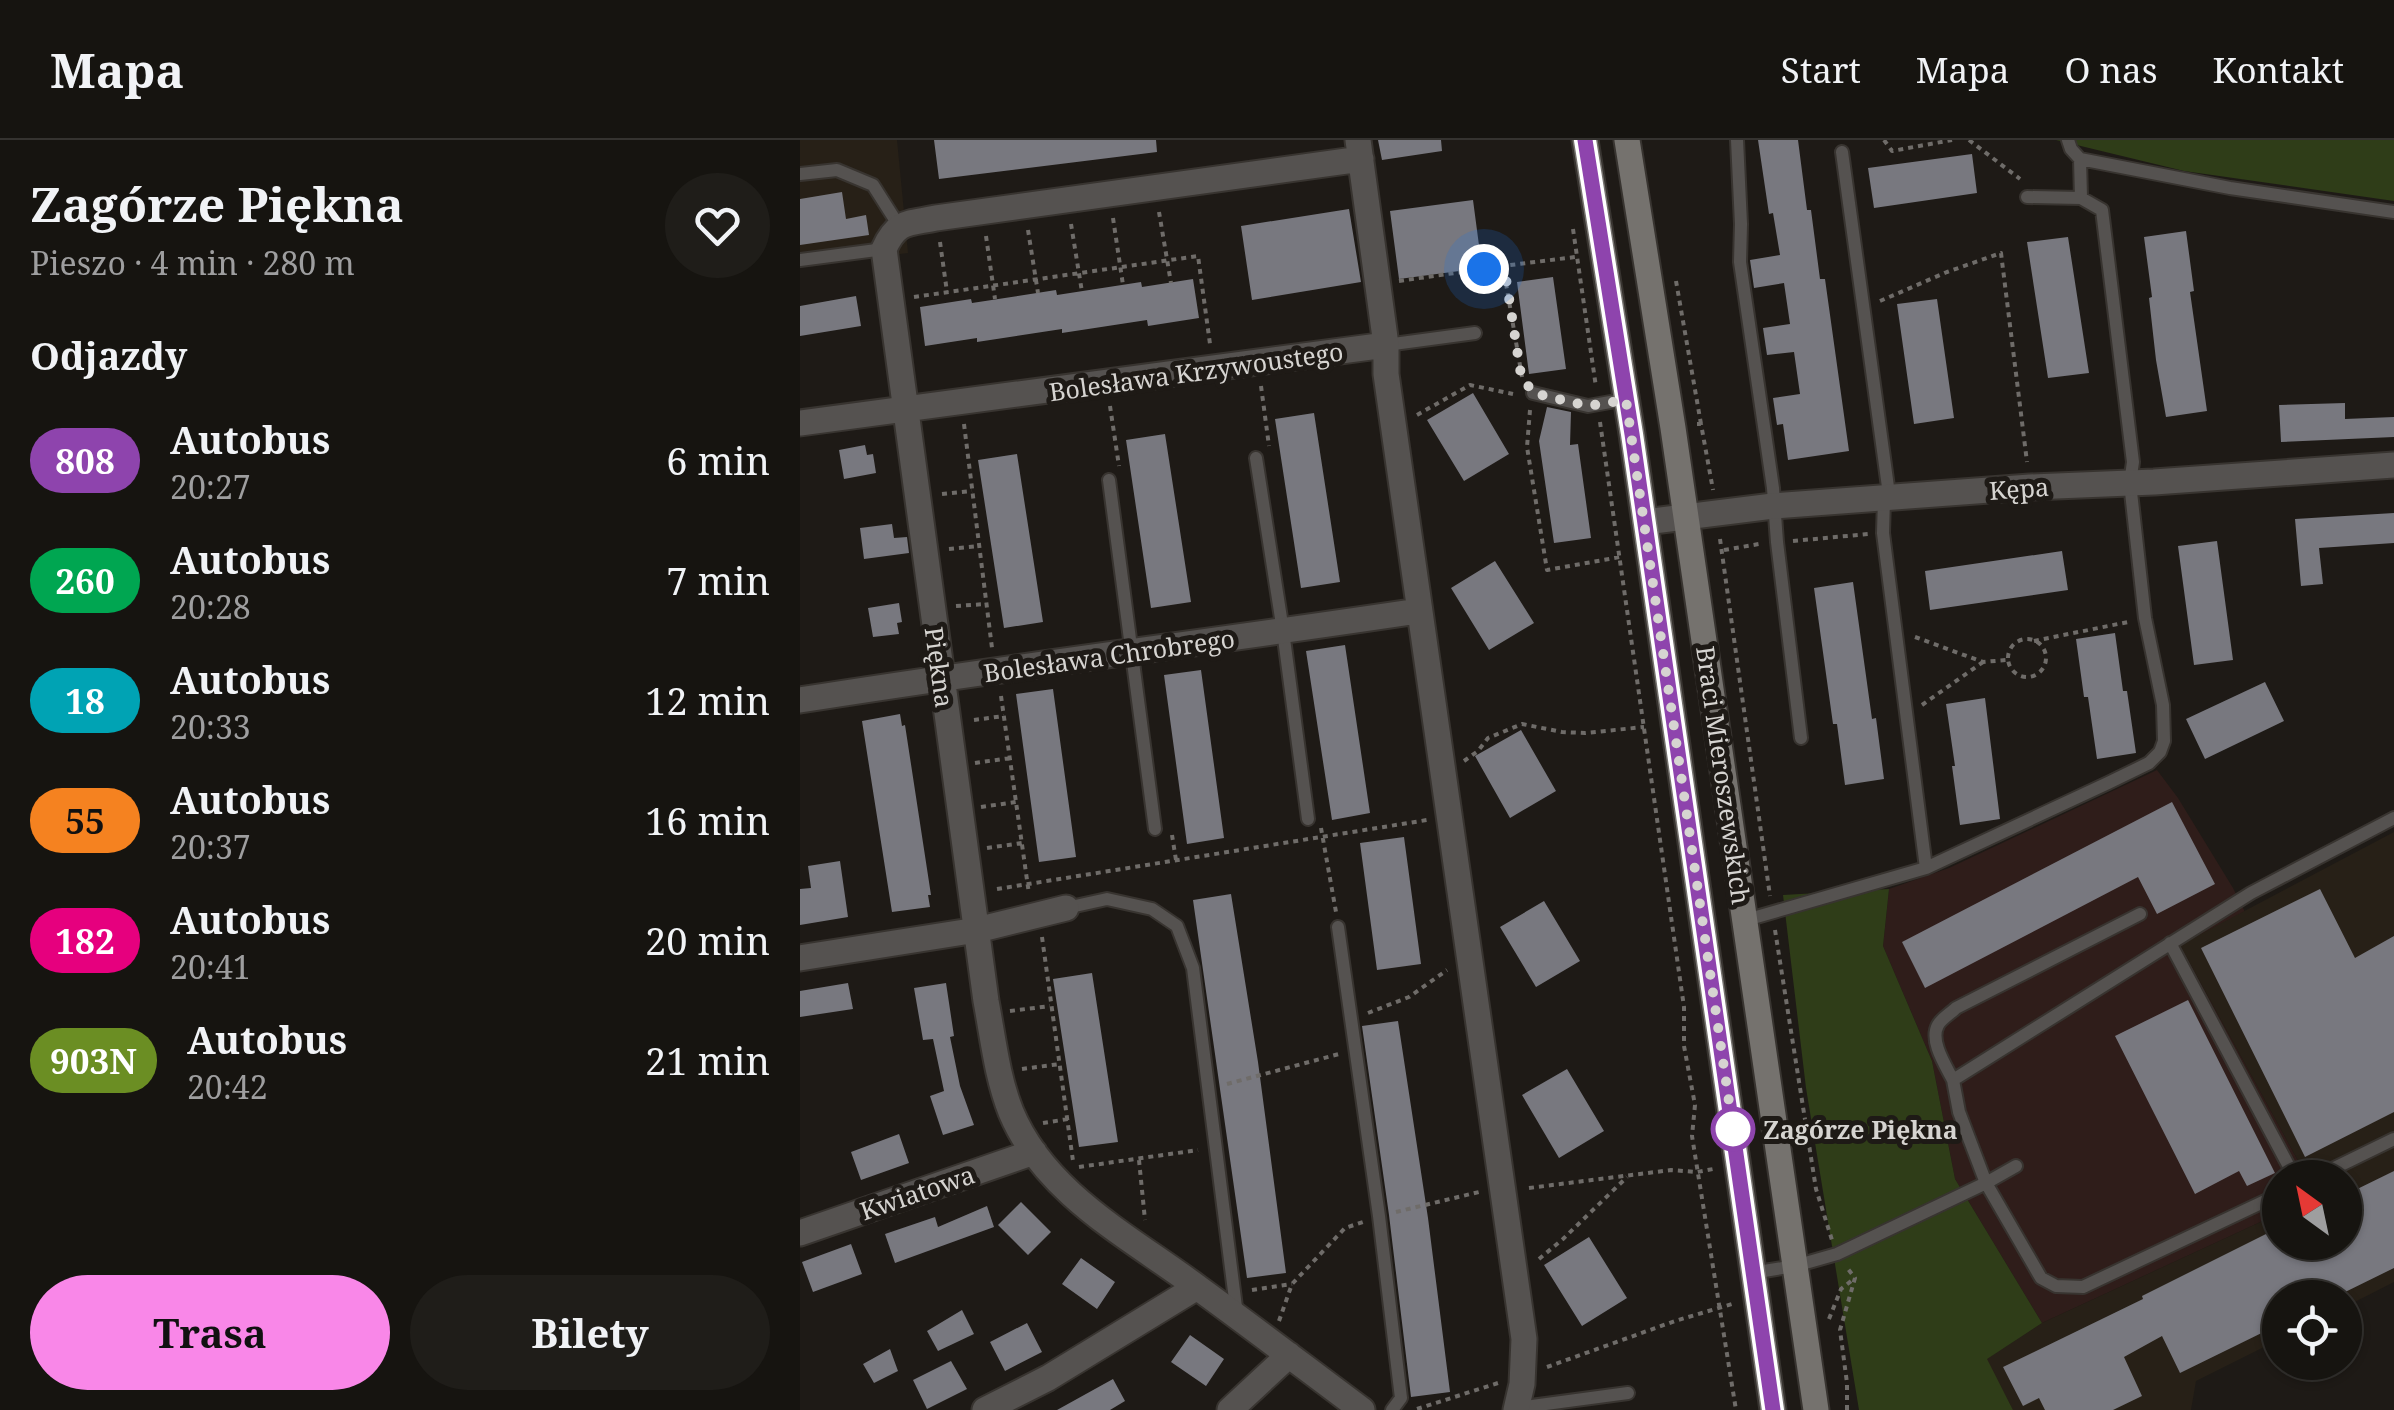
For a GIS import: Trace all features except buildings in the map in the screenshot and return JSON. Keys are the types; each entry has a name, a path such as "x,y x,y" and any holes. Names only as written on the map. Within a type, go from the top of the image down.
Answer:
{"main road":[{"name":"Braci Mieroszewskich","path":"1585,140 1714,987 1773,1410"},
{"name":"Braci Mieroszewskich","path":"1627,140 1650,270 1816,1410"}],"street":[{"path":"884,249 899,226 936,218 1155,188 1359,149 1418,610 1524,1339 1522,1384 1516,1409"},
{"name":"Piękna","path":"884,249 998,1069 1012,1113 1034,1152 1063,1186 1104,1222 1197,1286 1362,1410"},
{"name":"Bolesława Krzywoustego","path":"800,423 1386,346"},
{"name":"Kępa","path":"1645,522 1773,506 2030,486 2394,465"},
{"name":"Bolesława Chrobrego","path":"800,700 1418,610"},
{"path":"800,958 978,930 1066,908"},
{"name":"Kwiatowa","path":"800,1233 1034,1152"},
{"path":"985,1410 1048,1378 1197,1286"},
{"path":"1230,1410 1289,1355"}],"lane":[{"path":"1736,140 1742,224 1740,262 1773,488 1802,738"},
{"path":"2068,140 2070,149 2080,159 2230,188 2394,212"},
{"path":"1842,152 1888,486 1883,533 1926,868"},
{"path":"2080,159 2081,198"},
{"path":"800,174 837,170 873,184 899,226"},
{"path":"1746,920 1926,868 2149,763 2160,752 2164,741 2163,706 2146,618 2130,483 2133,462 2102,210 2081,198 2027,197"},
{"path":"800,260 884,249"},
{"path":"1386,346 1475,333"},
{"path":"1532,396 1588,406 1626,400"},
{"path":"1256,458 1308,819"},
{"path":"1109,480 1156,830"},
{"path":"1952,1080 2252,893 2394,818"},
{"path":"1066,908 1107,900 1152,909 1177,926 1193,968 1237,1317"},
{"path":"2140,914 1956,1008 1938,1025 1937,1045 1986,1183 2041,1278 2056,1286 2082,1286 2262,1202"},
{"path":"1338,927 1400,1398 1392,1410"},
{"path":"2170,943 2285,1160"},
{"path":"2352,1160 2394,1140"},
{"path":"1752,1273 1836,1254 2016,1166"},
{"path":"1516,1409 1628,1393"}],"path":[{"path":"1884,140 1892,151 1952,140"},
{"path":"1969,140 2020,177 2027,197"},
{"path":"1155,188 1171,282"},
{"path":"1109,194 1123,285"},
{"path":"1066,200 1082,292"},
{"path":"1024,206 1038,293"},
{"path":"983,212 996,300"},
{"path":"936,218 947,292"},
{"path":"1571,220 1684,1006 1684,1046 1695,1105 1691,1128 1697,1172 1736,1410"},
{"path":"1862,308 1946,272 2001,254 2030,486"},
{"path":"905,298 1198,256 1211,353"},
{"path":"1378,284 1576,257"},
{"path":"1504,266 1521,375 1532,396 1527,448 1546,570 1620,558"},
{"path":"1412,418 1470,384 1516,395"},
{"path":"963,420 993,656"},
{"path":"934,495 972,491"},
{"path":"1722,551 1883,533"},
{"path":"941,550 979,546"},
{"path":"949,607 986,604"},
{"path":"2034,641 2146,618"},
{"path":"1896,630 1983,662 2008,660"},
{"path":"2028,639 2044,649 2046,655 2044,667 2035,676 2023,677 2013,671 2008,660 2016,643 2028,639"},
{"path":"1907,716 1983,662"},
{"path":"999,681 1074,1167 1216,1148"},
{"path":"966,721 1004,716"},
{"path":"1460,764 1488,738 1522,724 1585,733 1644,727"},
{"path":"972,763 1010,758"},
{"path":"1305,798 1318,808 1338,927"},
{"path":"977,808 1016,802"},
{"path":"988,891 1448,817"},
{"path":"982,849 1022,842"},
{"path":"1350,1020 1409,997 1469,955"},
{"path":"1005,1012 1052,1006"},
{"path":"1208,1089 1354,1050"},
{"path":"1017,1070 1060,1064"},
{"path":"1695,1105 1705,1118"},
{"path":"1038,1124 1068,1120"},
{"path":"1139,1159 1147,1234"},
{"path":"1519,1189 1671,1170 1712,1169"},
{"path":"1529,1267 1627,1178"},
{"path":"1827,1324 1841,1289 1855,1278"},
{"path":"1543,1368 1733,1304"},
{"path":"1412,1410 1512,1379"},
{"path":"1837,1388 1846,1404"}],"shaded area":[{"path":"800,140 897,140 908,253 800,267"},
{"path":"2157,770 2178,798 2245,912 2180,945 2298,1160 2262,1160 2262,1221 2042,1323 1955,1179 1932,1061 1883,946 1889,889 1949,868"},
{"path":"2394,832 2394,1282 2362,1298 2362,1280 2262,1280 2262,1348 2196,1381 2191,1410 2013,1410 1986,1359 2042,1323 2262,1221 2262,1260 2362,1260 2362,1160 2298,1160 2180,945"}],"green space":[{"path":"2056,140 2394,140 2394,201 2184,171"},
{"path":"1889,889 1883,946 1932,1061 1955,1179 2042,1323 1987,1359 2013,1410 1859,1410 1806,1088 1783,895"}],"bus line":[{"name":"808","path":"1585,140 1714,987 1773,1410"}],"place":[{"name":"Zagórze Piękna","path":"1733,1129"}],"route":[{"path":"1484,269 1504,266 1521,375 1533,393 1588,406 1626,400 1733,1129"}]}
